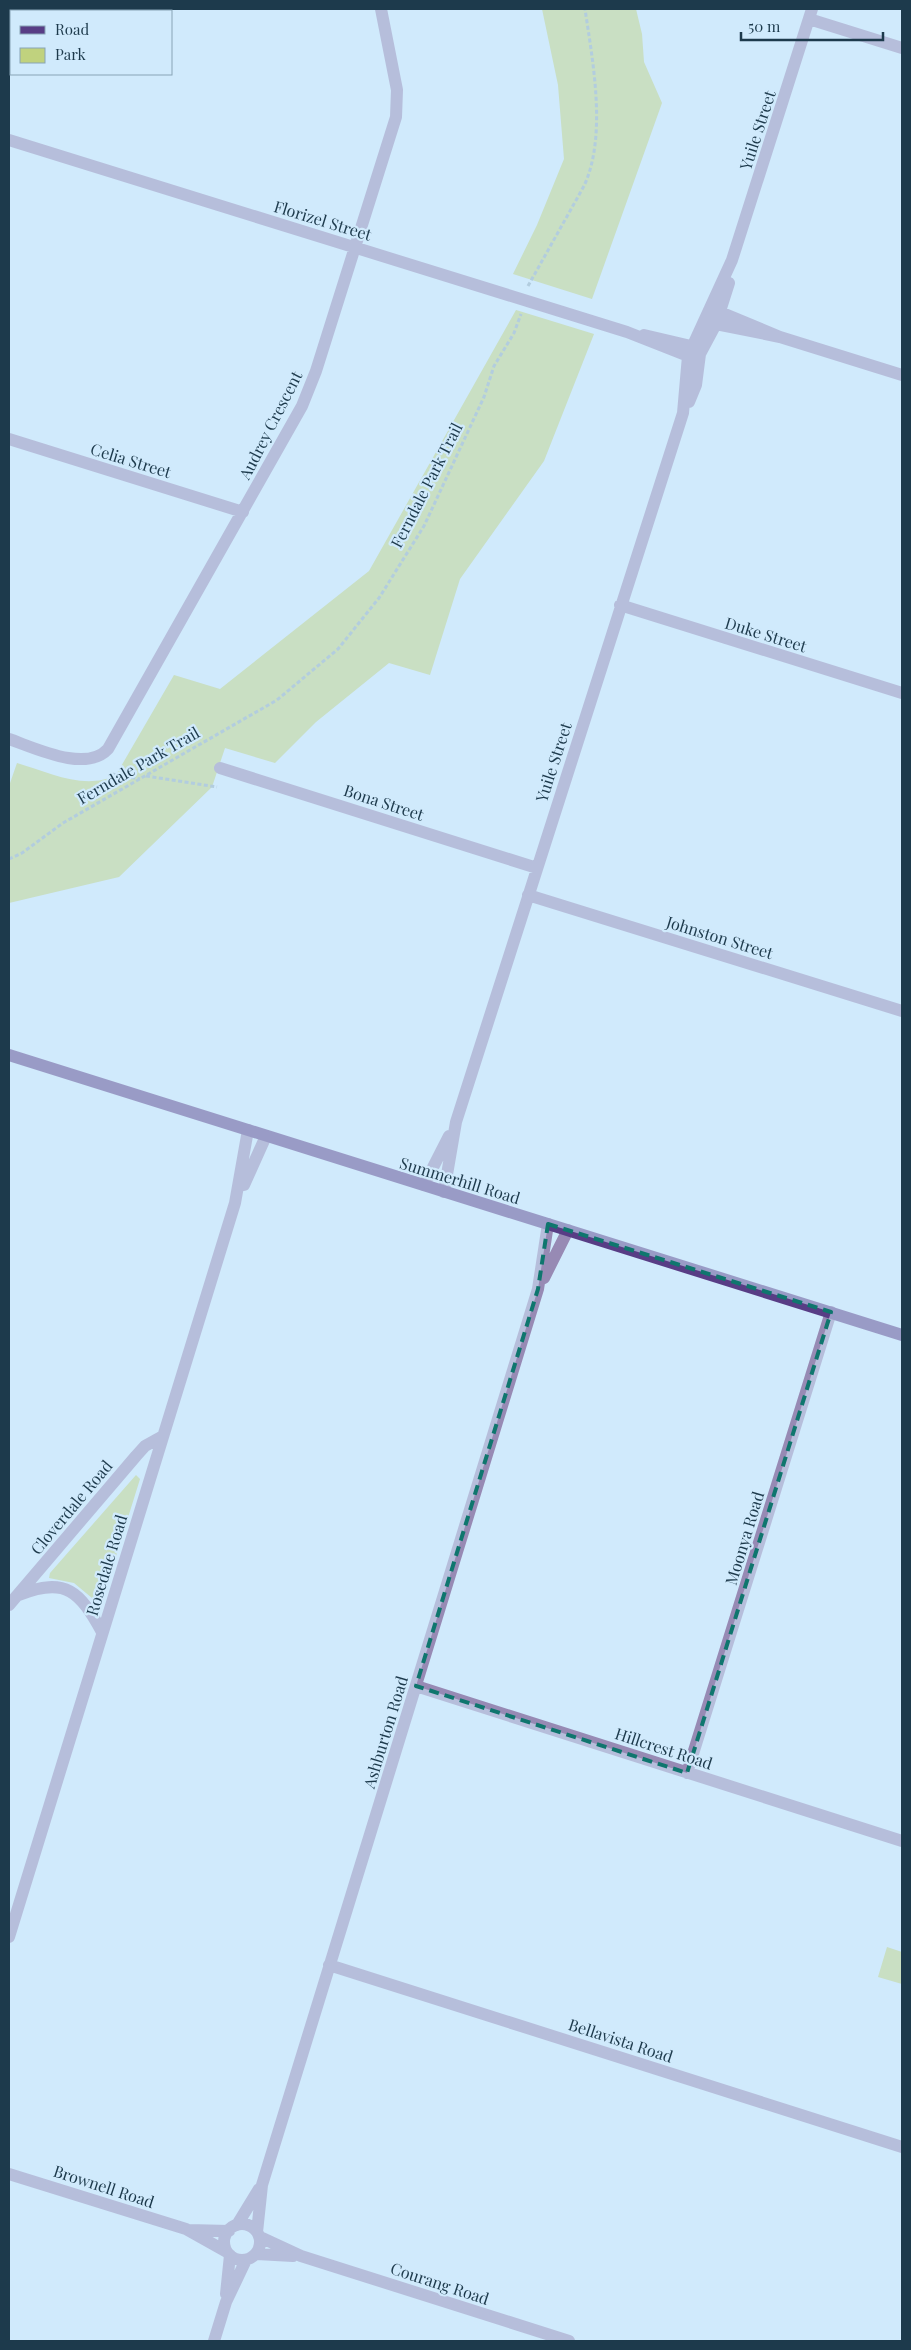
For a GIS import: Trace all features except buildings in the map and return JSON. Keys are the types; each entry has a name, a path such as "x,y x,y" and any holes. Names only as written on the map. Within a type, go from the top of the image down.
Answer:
{"main road":[{"name":"Summerhill Road","path":"9,1055 902,1335"}],"street":[{"name":"Audrey Crescent","path":"9,739 80,760 96,758 103,754 112,743 310,390 398,108 397,90 381,9"},
{"path":"810,14 902,48"},
{"name":"Yuile Street","path":"444,1192 456,1122 682,414 696,385 693,352 715,317 728,289 732,260 810,14"},
{"name":"Florizel Street","path":"9,140 693,352"},
{"path":"715,317 902,375"},
{"name":"Celia Street","path":"9,439 243,512"},
{"name":"Duke Street","path":"620,605 902,693"},
{"name":"Bona Street","path":"220,768 537,868"},
{"name":"Johnston Street","path":"528,895 902,1011"},
{"name":"Yuile Street","path":"424,1186 456,1122"},
{"name":"Rosedale Road","path":"9,1938 235,1203 248,1130"},
{"name":"Rosedale Road","path":"235,1203 266,1136"},
{"name":"Ashburton Road","path":"258,2234 262,2185 538,1289 548,1224"},
{"name":"Ashburton Road","path":"538,1289 568,1230"},
{"name":"Moonya Road","path":"688,1773 831,1312"},
{"name":"Cloverdale Road","path":"13,1600 136,1456 146,1446 163,1436"},
{"path":"13,1600 37,1587 54,1587 72,1592 83,1599 102,1632"},
{"name":"Hillcrest Road","path":"416,1686 902,1841"},
{"name":"Bellavista Road","path":"329,1965 902,2146"},
{"name":"Brownell Road","path":"10,2174 186,2230 228,2254"},
{"name":"Ashburton Road","path":"233,2228 262,2185"},
{"path":"214,2341 226,2302 261,2242 258,2234 248,2225 233,2228 224,2241 228,2254 226,2302"},
{"name":"Brownell Road","path":"186,2230 233,2228"},
{"name":"Courang Road","path":"258,2234 300,2256 569,2341"},
{"path":"228,2254 235,2259 252,2257"},
{"name":"Courang Road","path":"252,2257 300,2256"}],"path":[{"name":"Ferndale Park Trail","path":"9,859 22,853 62,823 277,700 338,649 363,621 379,598 424,526 484,397 494,366 514,333 529,283 584,186 592,163 596,122 586,9"},
{"path":"112,774 141,779"},
{"path":"146,776 217,786"}],"highlighted area":[{"path":"548,1224 831,1312 687,1773 416,1686 538,1289"}],"green space":[{"path":"542,9 636,9 642,34 644,62 662,103 592,299 513,274 537,225 564,159 558,85"},
{"path":"516,310 594,334 544,461 460,579 430,675 389,663 316,722 275,763 225,748 212,787 119,877 9,903 9,786 17,763 79,781 92,781 116,775 174,675 220,689 369,571"},
{"path":"136,1475 140,1479 102,1601 98,1603 74,1583 49,1578 50,1573"},
{"path":"887,1947 902,1952 902,1984 878,1977"}]}
